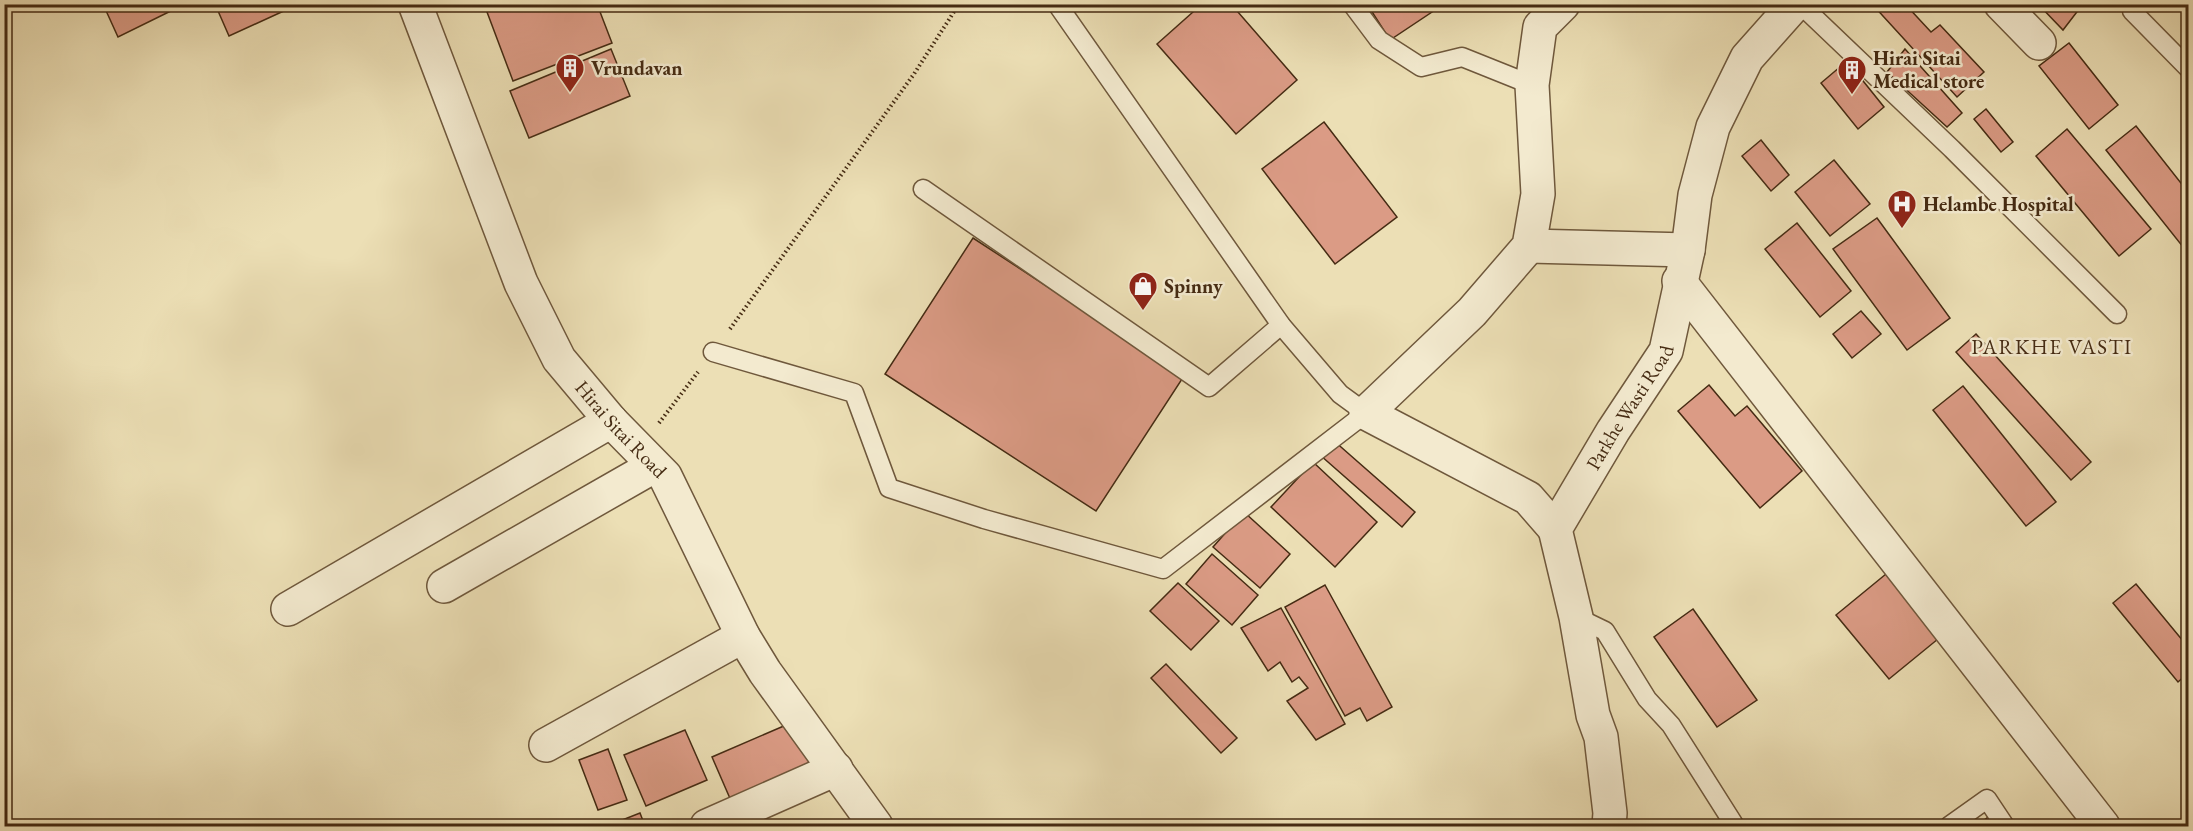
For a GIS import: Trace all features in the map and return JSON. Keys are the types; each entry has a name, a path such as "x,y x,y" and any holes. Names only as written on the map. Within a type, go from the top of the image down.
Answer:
{"street":[{"path":"1563,4 1540,27 1532,85 1538,194 1529,246 1472,312 1366,412 1528,498 1555,529 1576,617 1593,715 1601,737 1610,813 1609,826"},
{"name":"Parkhe Wasti Road","path":"1555,529 1613,431 1666,351 1679,281 1688,250 1695,195 1713,127 1747,58 1795,4"},
{"path":"2001,4 2039,43"},
{"name":"Hirai Sitai Road","path":"426,8 521,283 560,359 611,421 665,476 743,636 765,672 876,826"},
{"path":"1529,246 1688,250"},
{"path":"1679,281 2103,826"},
{"path":"288,609 611,421"},
{"path":"444,586 646,457"},
{"path":"546,745 743,636"},
{"path":"707,826 836,769"}],"lane":[{"path":"713,352 854,393 888,488 984,519 1163,569 1366,412 1340,394 1281,325 1057,4"},
{"path":"1352,4 1379,40 1421,67 1462,57 1532,85"},
{"path":"1800,4 1952,149 2117,315"},
{"path":"2132,11 2188,68"},
{"path":"923,189 1209,387 1281,325"},
{"path":"1576,617 1605,631 1647,699 1671,724 1735,826"},
{"path":"1949,826 1987,799 2005,826"}],"path":[{"path":"646,457 713,352 914,74 959,4"}],"building":[{"path":"103,4 185,4 118,37"},
{"path":"215,4 299,4 229,36"},
{"path":"484,4 597,4 612,43 513,81"},
{"path":"1202,4 1231,4 1297,80 1236,134 1157,44"},
{"path":"1367,4 1444,4 1390,40"},
{"path":"1872,4 1905,4 1931,32 1940,25 1984,72 1957,97"},
{"path":"2038,4 2083,4 2063,30"},
{"path":"2069,43 2118,105 2089,129 2039,66"},
{"name":"Vrundavan","path":"611,49 630,96 529,138 510,91"},
{"path":"1905,49 1962,113 1947,127 1887,72"},
{"name":"Hirai Sitai Medical store","path":"1847,61 1884,107 1858,129 1821,83"},
{"path":"1986,109 2013,142 2001,152 1974,119"},
{"path":"1324,122 1397,217 1335,264 1262,169"},
{"path":"2136,126 2188,192 2187,252 2106,150"},
{"path":"2067,129 2151,229 2119,256 2036,156"},
{"path":"1761,140 1789,175 1771,191 1742,156"},
{"path":"1834,160 1870,204 1830,236 1795,192"},
{"path":"1877,218 1950,318 1907,350 1833,249"},
{"path":"1797,223 1851,291 1820,317 1765,249"},
{"path":"973,238 1184,376 1096,511 885,374"},
{"path":"1861,311 1881,334 1852,358 1833,334"},
{"path":"1976,334 2091,462 2071,480 1956,352"},
{"path":"1709,385 1735,416 1747,406 1802,471 1760,508 1678,411"},
{"path":"1963,386 2056,502 2026,526 1933,410"},
{"path":"1333,440 1415,512 1402,527 1320,455"},
{"path":"1313,462 1377,522 1335,567 1271,507"},
{"path":"1244,512 1290,554 1260,588 1213,547"},
{"path":"1212,554 1258,595 1232,625 1186,584"},
{"path":"1886,574 1938,639 1889,679 1836,615"},
{"path":"1178,583 1219,621 1191,650 1150,611"},
{"path":"2136,584 2188,647 2188,673 2178,682 2113,603"},
{"path":"1325,585 1392,707 1367,721 1360,708 1345,716 1285,607"},
{"path":"1281,608 1345,724 1316,740 1287,701 1308,688 1299,677 1292,682 1280,662 1268,671 1241,628"},
{"path":"1693,609 1757,700 1717,727 1654,637"},
{"path":"1166,664 1237,738 1221,753 1151,678"},
{"path":"793,722 813,769 732,803 712,757"},
{"path":"685,730 707,780 646,806 624,755"},
{"path":"608,749 627,800 598,810 579,760"},
{"path":"640,813 645,826 607,826"},
{"path":"1991,815 2000,826 1976,826"}],"place":[{"name":"Vrundavan","path":"570,94"},
{"name":"Hirai Sitai Medical store","path":"1852,96"},
{"name":"Helambe Hospital","path":"1902,230"},
{"name":"Spinny","path":"1143,312"}],"district":[{"name":"PARKHE VASTI","path":"2052,346"}]}
